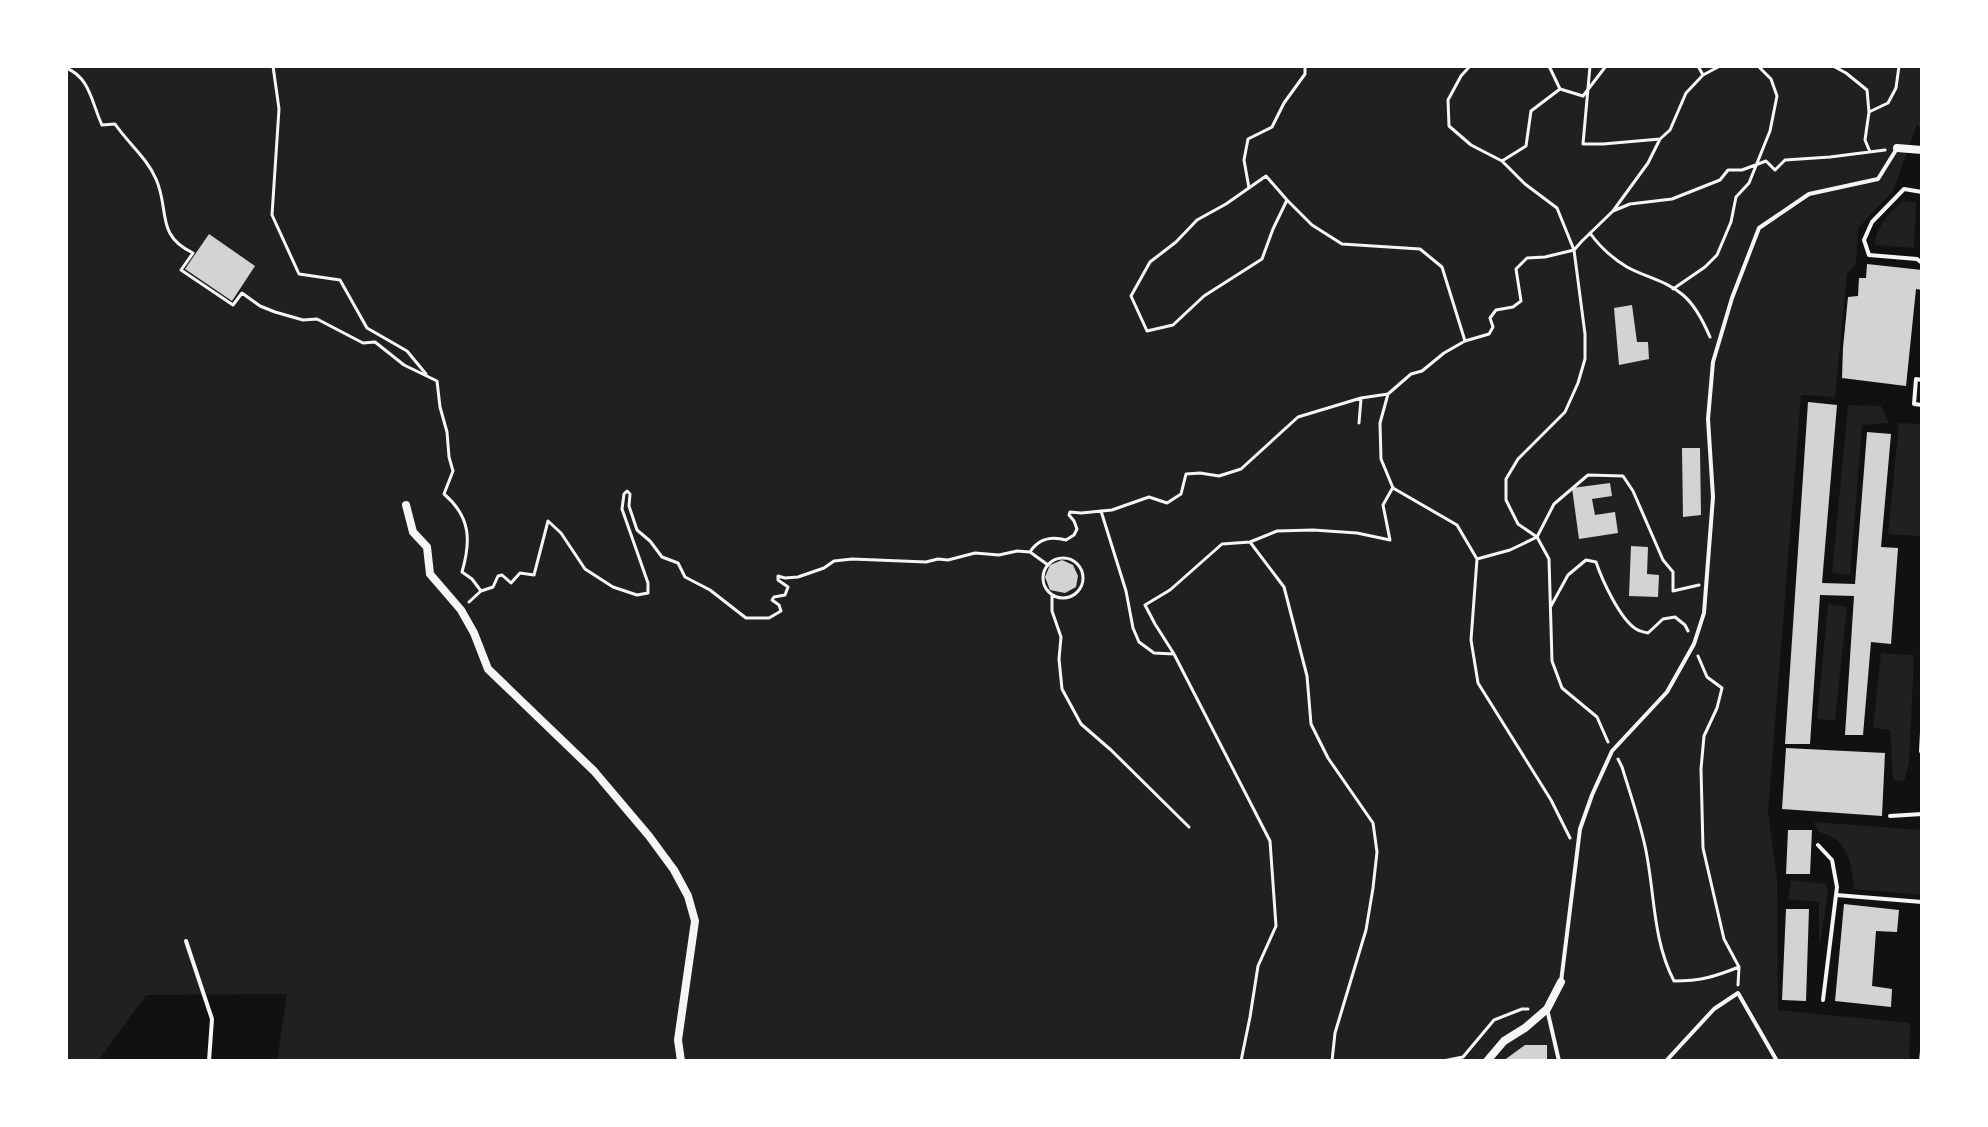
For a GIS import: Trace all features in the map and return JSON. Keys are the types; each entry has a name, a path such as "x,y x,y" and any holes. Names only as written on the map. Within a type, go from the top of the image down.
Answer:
{"street":[{"path":"1897,148 1922,150"},
{"path":"406,505 413,532 427,547 430,574 461,610 488,669 594,771 649,836 674,870 688,896 695,921 678,1040 681,1061"},
{"path":"1487,1061 1504,1041 1547,1009 1561,982"}],"lane":[{"path":"1561,982 1576,851 1584,818 1612,751 1667,692 1694,644 1704,613 1713,497 1708,419 1713,362 1732,298 1759,228 1809,194 1878,179 1897,148"},
{"path":"1922,192 1904,189 1872,222 1864,240 1869,255 1917,259 1922,263"},
{"path":"1922,380 1916,379 1914,404 1922,405"},
{"path":"1922,732 1922,753"},
{"path":"1890,816 1922,814"},
{"path":"1818,845 1832,860 1837,887 1823,1000"},
{"path":"1836,895 1922,902"},
{"path":"186,941 212,1019 209,1061"},
{"path":"1666,1061 1714,1009 1738,993 1777,1061"},
{"path":"1547,1009 1559,1061"},
{"path":"1921,1061 1922,1051"}],"path":[{"path":"273,66 279,109 272,215 299,274 340,280 367,328 407,351 426,374"},
{"path":"1249,188 1244,160 1248,139 1272,127 1284,103 1305,74 1305,66"},
{"path":"1470,66 1448,100 1449,126 1471,145 1502,161 1525,184 1557,208 1574,250 1585,334 1585,359 1578,383 1565,412 1518,459 1506,479 1506,500 1518,524 1537,537 1549,559 1552,661 1562,688 1597,717 1622,767 1646,847 1665,964 1674,981 1714,977 1739,967"},
{"path":"1549,66 1560,89 1583,96 1606,66"},
{"path":"1590,66 1583,144 1660,139"},
{"path":"1698,66 1703,75"},
{"path":"1030,552 1036,543 1055,537 1066,540 1074,535 1077,529 1070,512 1112,510 1149,497 1167,503 1181,494 1186,474 1219,476 1241,469 1298,417 1361,398 1388,394 1411,374 1422,371 1444,353 1465,341 1489,334 1493,327 1490,318 1496,310 1513,307 1521,301 1516,269 1527,258 1574,250 1613,211 1648,163 1660,139 1670,130 1686,93 1703,75 1720,66"},
{"path":"1673,289 1717,255 1731,222 1736,197 1749,183 1770,131 1777,96 1771,79 1758,66"},
{"path":"1833,66 1867,90 1869,112 1865,140 1870,152"},
{"path":"1869,112 1888,103 1896,88 1899,66"},
{"path":"66,68 86,83 102,125 115,124 148,165 165,207 164,224 173,239 193,253 181,270 233,305 242,293 275,312 303,320 317,319 363,343 375,342 404,365 437,381 453,471 444,494 466,524 469,544 462,572 481,591"},
{"path":"1502,161 1526,146 1531,111 1560,89"},
{"path":"1613,211 1630,204 1672,199 1720,180 1728,170 1742,170 1766,161 1775,170 1785,160 1897,148"},
{"path":"1287,200 1262,259 1204,296 1173,325 1147,331 1131,296 1150,262 1176,242 1197,220 1266,176 1312,225 1342,244 1420,249 1442,267 1465,341"},
{"path":"1590,233 1600,248 1628,267 1684,296 1703,320 1716,352"},
{"path":"1388,394 1380,423 1381,459 1393,488 1457,525 1477,559 1471,640 1478,683 1551,800 1576,851"},
{"path":"1359,423 1361,398"},
{"path":"1477,559 1510,550 1537,537 1554,504 1588,475 1623,476 1633,491 1663,560 1673,572 1673,591 1706,583"},
{"path":"1241,1061 1258,966 1276,926 1270,841 1174,654 1145,605 1170,590 1222,544 1250,542 1277,531 1313,530 1357,533 1390,540 1383,505 1393,488"},
{"path":"461,610 481,591 493,587 498,576 502,575 511,583 520,573 534,575 548,521 561,533 585,569 613,587 637,595 648,593 648,583 622,509 627,491 637,530 662,557 678,563 685,577 710,590 746,618 769,618 781,611 772,600 785,595 788,587 778,580 778,576 798,577 834,561 926,562 975,553 999,555 1017,551 1030,552 1048,565"},
{"path":"1101,511 1139,642 1154,653 1174,654"},
{"path":"1250,542 1284,587 1307,676 1311,724 1328,758 1373,823 1377,852 1368,916 1335,1033 1332,1061"},
{"path":"1057,558 1069,559 1082,572 1082,586 1073,596 1052,596 1042,579 1048,565 1057,558"},
{"path":"1551,607 1568,575 1586,560 1596,562 1620,611 1636,629 1648,633 1663,619 1675,617 1685,625 1707,677 1722,688 1704,736 1701,769 1703,848 1724,939 1739,967 1738,993"},
{"path":"1052,596 1052,611 1061,637 1059,659 1062,689 1081,724 1189,827"},
{"path":"1443,1061 1463,1057 1494,1020 1522,1009 1547,1009"}],"shaded area":[{"path":"66,66 1922,66 1922,130 1917,124 1893,191 1858,228 1856,264 1847,274 1835,397 1801,395 1768,812 1777,879 1778,1010 1910,1023 1909,1061 277,1061 287,994 146,995 98,1061 66,1061"},
{"path":"1902,201 1916,202 1914,248 1875,245 1881,226"},
{"path":"1848,405 1881,406 1889,423 1862,425 1850,575 1832,573"},
{"path":"1899,423 1922,424 1920,536 1888,534"},
{"path":"1828,604 1847,607 1835,721 1817,719"},
{"path":"1881,653 1914,655 1909,764 1904,781 1893,780 1890,730 1873,728"},
{"path":"1814,822 1922,830 1922,895 1854,889 1845,850 1836,839 1818,831"},
{"path":"1791,880 1826,884 1828,894 1819,948 1819,902 1788,899"}],"building":[{"path":"209,234 255,266 232,301 185,269"},
{"path":"1867,264 1922,270 1922,290 1916,289 1906,386 1842,378 1848,297 1858,296 1859,278 1866,278"},
{"path":"1632,305 1637,342 1648,342 1649,359 1619,365 1614,308"},
{"path":"1808,402 1837,405 1822,583 1855,584 1867,432 1891,434 1881,547 1898,548 1891,644 1871,642 1863,735 1845,735 1854,596 1820,595 1810,744 1785,744"},
{"path":"1682,448 1700,448 1701,515 1683,517"},
{"path":"1610,483 1612,496 1592,499 1595,515 1615,512 1618,533 1579,539 1572,488"},
{"path":"1631,546 1648,547 1647,574 1659,575 1658,597 1629,596"},
{"path":"1062,560 1073,565 1078,576 1076,587 1065,593 1050,590 1045,577 1050,565"},
{"path":"1786,748 1885,753 1882,816 1782,809"},
{"path":"1788,830 1812,830 1810,874 1786,874"},
{"path":"1844,904 1899,910 1897,932 1876,931 1872,986 1892,989 1891,1007 1835,1001"},
{"path":"1786,909 1809,909 1806,1001 1782,1000"},
{"path":"1525,1045 1547,1045 1547,1061 1503,1061"}]}
